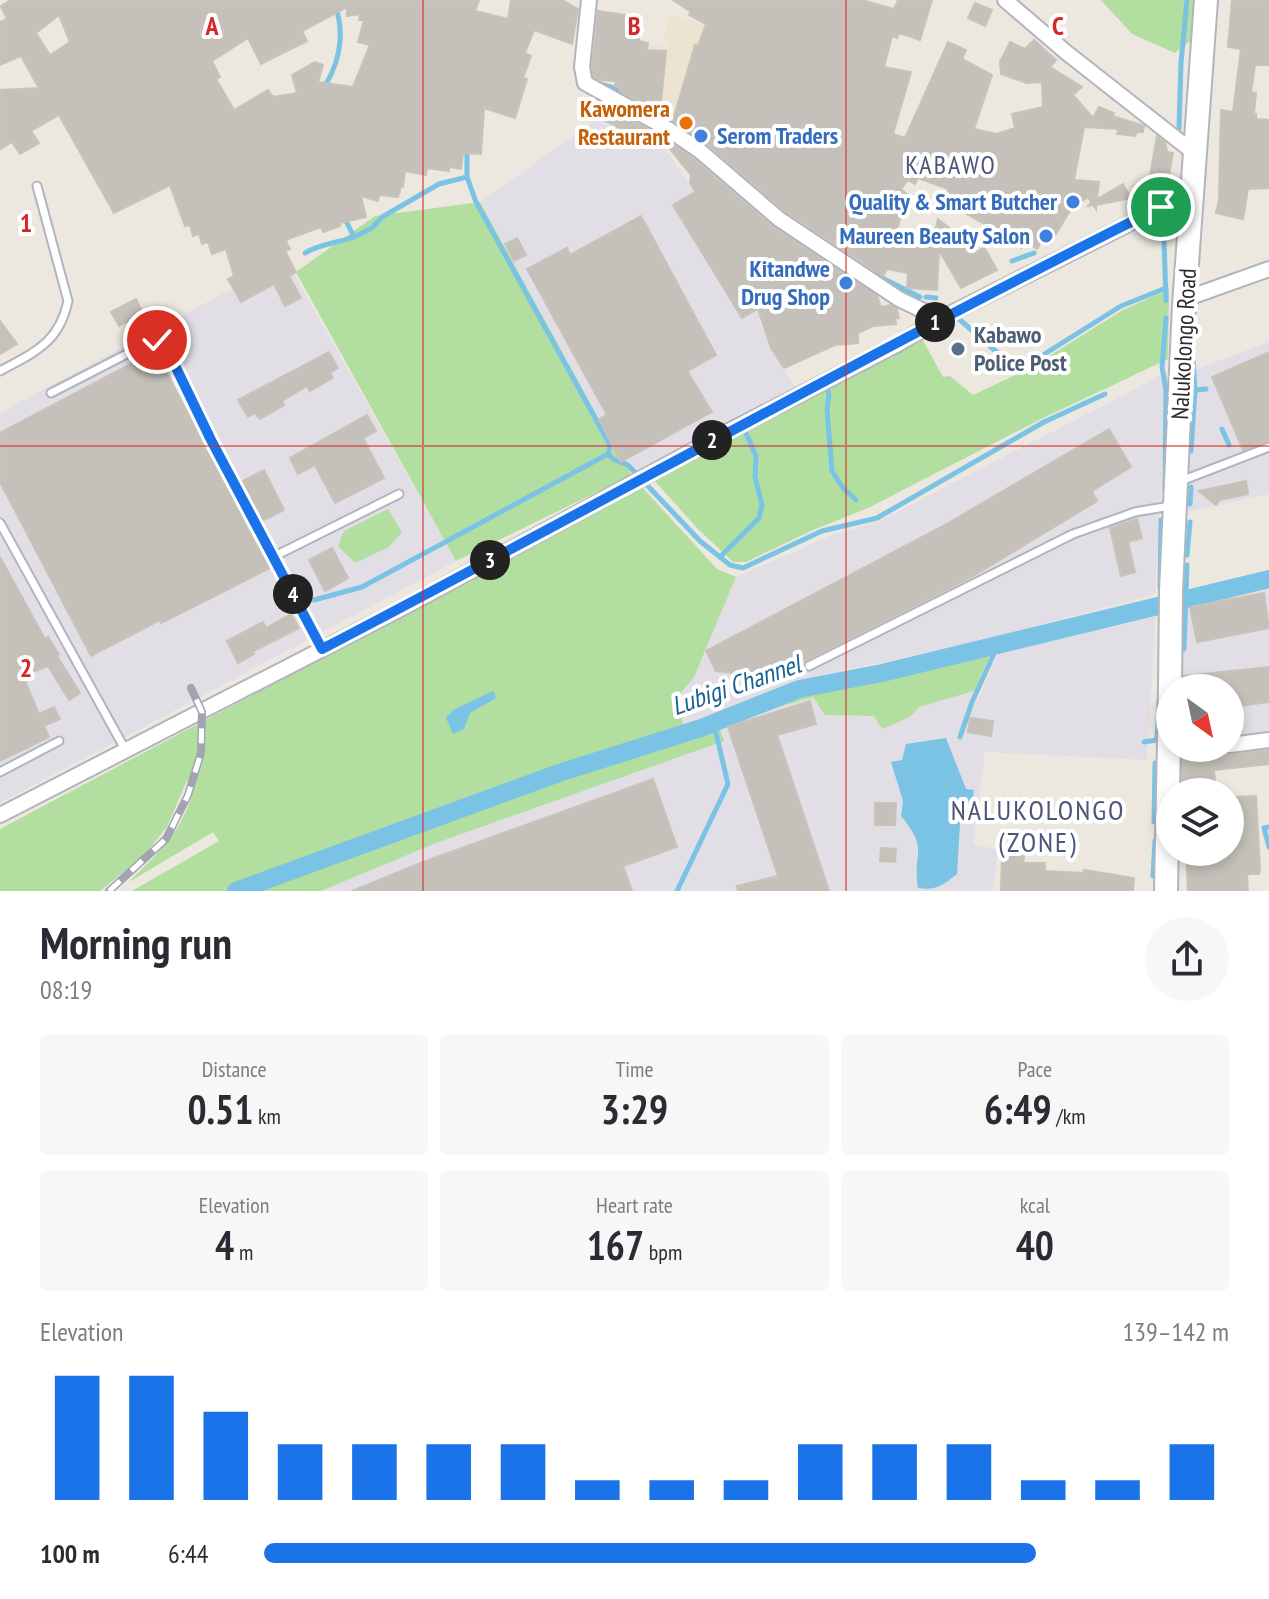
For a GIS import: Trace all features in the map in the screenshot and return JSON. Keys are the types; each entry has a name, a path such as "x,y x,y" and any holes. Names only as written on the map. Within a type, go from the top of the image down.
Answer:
{"street":[{"path":"589,0 582,67 585,83 668,129 700,151 788,225 899,299 940,319"},
{"path":"1005,0 1197,155"},
{"name":"Nalukolongo Road","path":"1170,674 1185,299 1206,0"},
{"path":"0,815 322,649 940,319 1194,191"},
{"path":"1185,299 1269,269"},
{"path":"1244,743 1269,740"},
{"name":"Nalukolongo Road","path":"1166,891 1169,762"}],"lane":[{"path":"0,371 38,351 58,331 68,301 37,186"},
{"path":"51,393 154,340 162,341 322,649"},
{"path":"809,666 1073,534 1176,494 1269,447"},
{"path":"273,557 399,494"},
{"path":"0,523 126,751"},
{"path":"0,772 59,741"}],"shaded area":[{"path":"669,14 703,24 698,44 740,55 691,93 672,128 649,110 650,45 669,47 664,38"},
{"path":"596,120 666,150 767,312 758,320 794,387 632,475 480,202"},
{"path":"286,260 456,561 0,803 0,413"},
{"path":"1269,342 1269,494 1186,512 1197,369"},
{"path":"1168,372 1155,594 993,638 806,679 683,726 680,695 694,677 736,577 835,534 878,522"},
{"path":"1269,583 1269,737 1244,740 1244,674 1179,674 1181,605"},
{"path":"1156,610 1147,760 985,752 973,845 999,849 992,891 321,891 436,843 724,740 720,725 728,722 813,697 825,715 910,717 919,707 974,691 977,702 1001,648"}],"green space":[{"path":"1101,0 1197,0 1195,37 1175,53 1132,34"},
{"path":"480,202 632,475 456,561 296,272 375,216"},
{"path":"1169,289 1168,359 1043,418 868,508 746,562 733,562 653,479 921,337 943,377 950,376 973,395 1030,368 1123,310"},
{"path":"640,485 717,569 736,577 694,677 680,694 683,726 550,768 225,891 132,891 219,841 213,832 129,882 168,842 182,820 193,792 187,780 167,827 144,855 100,891 0,891 0,829"},
{"path":"388,509 402,532 389,547 355,563 338,546 344,531"},
{"path":"992,651 974,691 919,707 910,717 882,729 874,716 825,715 813,697 728,722 796,693 880,678"},
{"path":"719,725 724,741 436,843 321,891 252,891 513,794"}],"water":[{"path":"493,691 496,698 470,713 464,729 453,734 446,718 453,710"},
{"path":"946,738 966,789 974,790 973,797 961,808 957,874 939,886 918,888 918,844 901,816 903,801 891,762 902,760 906,744"}],"building":[{"path":"11,0 479,0 475,11 508,19 511,0 562,0 578,9 572,44 534,30 525,53 531,56 515,118 484,108 481,154 463,153 461,169 427,168 426,175 405,171 398,197 379,195 378,201 361,196 366,217 340,223 340,226 323,232 321,227 288,239 286,242 290,249 285,251 296,272 289,276 301,298 285,306 274,284 241,302 228,279 234,276 226,249 212,254 208,242 202,244 199,234 193,236 190,225 185,226 170,185 114,213 59,115 31,131 39,143 20,154 12,142 0,149 0,90 39,88 21,56 0,65 0,22 7,19 1,6","holes":["347,7 347,16 360,14 359,20 364,20 358,42 370,45 353,87 318,82 323,65 315,62 292,75 297,93 273,97 268,90 234,110 216,79 220,77 212,61 248,38 261,64 307,41 302,31","59,15 70,42 50,55 36,33"]},
{"path":"673,0 862,0 894,9 898,0 932,0 920,40 899,33 897,38 892,36 884,67 911,72 893,134 905,138 948,42 966,50 962,59 992,75 974,129 997,134 1015,128 1012,114 1043,107 1042,82 1027,83 1001,74 1000,62 1010,42 1025,49 1034,40 1056,60 1050,67 1082,87 1073,95 1093,118 1099,107 1114,113 1113,116 1144,126 1143,132 1137,132 1135,136 1117,134 1119,129 1084,127 1074,180 1099,182 1097,199 1123,184 1131,198 1096,205 1096,209 1093,205 1088,206 1091,202 1088,197 1071,209 1050,244 1043,239 1037,249 1027,242 1021,248 944,201 948,189 918,178 915,184 908,180 901,189 909,196 896,231 933,240 938,219 978,251 984,247 997,270 961,288 939,250 937,290 907,288 908,273 887,269 883,276 785,211 706,143 673,120 695,45 698,46 706,24 689,15 691,12"},
{"path":"1232,0 1269,0 1269,65 1255,65 1251,92 1256,93 1256,119 1269,120 1269,188 1248,189 1243,219 1216,213 1221,110 1233,112 1241,49 1228,47"},
{"path":"975,3 992,10 985,26 968,18"},
{"path":"598,11 639,17 639,41 648,43 647,50 666,51 660,113 619,91 621,88 615,86 616,81 594,77 592,67"},
{"path":"610,108 658,135 657,146 603,120"},
{"path":"1157,136 1165,142 1167,152 1173,153 1168,180 1150,176"},
{"path":"667,140 694,159 773,227 877,296 881,307 890,305 897,309 899,318 895,319 896,324 873,326 858,333 858,343 835,345 784,368 771,348 758,309 742,318 673,205 695,192 690,183 691,175 666,144"},
{"path":"641,216 716,355 687,371 712,412 621,462 599,419 607,415 527,269 567,248 570,255"},
{"path":"517,238 526,255 514,261 505,244"},
{"path":"136,299 143,313 119,326 111,312"},
{"path":"0,321 17,344 0,354"},
{"path":"155,351 270,568 91,656 0,482 0,433"},
{"path":"329,352 338,368 330,373 333,378 310,391 307,386 260,419 255,413 248,417 238,400"},
{"path":"1269,352 1269,440 1243,450 1212,377"},
{"path":"367,415 376,431 363,438 384,478 335,503 315,465 298,474 290,458"},
{"path":"1109,429 1131,467 1092,491 1097,501 973,576 806,660 796,669 799,673 779,683 771,677 716,671 706,651 945,525"},
{"path":"264,470 284,510 262,521 241,482"},
{"path":"1246,481 1248,494 1220,500 1216,505 1199,491"},
{"path":"1137,519 1142,538 1128,542 1135,572 1121,576 1110,528"},
{"path":"332,548 348,578 325,591 309,560"},
{"path":"0,557 45,639 48,637 80,693 69,700 48,666 23,676 39,714 54,707 60,719 44,726 49,737 0,761"},
{"path":"1264,593 1269,628 1197,642 1190,607"},
{"path":"291,614 299,628 252,652 254,654 238,663 227,641 263,622 266,628"},
{"path":"1269,667 1269,702 1244,705 1244,674 1203,674"},
{"path":"810,701 816,724 777,735 829,891 738,891 737,886 778,876 728,727"},
{"path":"970,718 993,721 991,736 968,732"},
{"path":"1269,750 1269,764 1214,770 1215,778 1182,778 1183,762 1244,762 1244,753"},
{"path":"653,779 677,847 623,866 632,891 352,891 423,862"},
{"path":"1244,796 1256,796 1259,874 1247,874 1248,891 1188,891 1187,866 1244,866"},
{"path":"875,803 896,803 895,825 875,825"},
{"path":"881,848 896,849 895,862 880,861"},
{"path":"1002,853 1024,856 1023,863 1045,863 1045,871 1084,873 1084,870 1134,878 1133,891 1001,890"}],"waterway":[{"path":"326,84 340,42 339,21 332,0"},
{"path":"1179,129 1187,0"},
{"path":"596,83 614,88 651,112"},
{"path":"467,150 467,177 476,202 610,445 608,454"},
{"path":"344,217 354,237 439,184 467,177"},
{"path":"1163,210 1166,301"},
{"path":"305,253 354,237"},
{"path":"1012,261 1034,253"},
{"path":"870,272 920,297"},
{"path":"959,319 1015,368 1027,365 1121,306 1166,288"},
{"path":"926,297 936,298"},
{"path":"1165,490 1166,390 1162,367 1166,318"},
{"path":"1193,360 1195,390"},
{"path":"831,385 827,387 827,409 832,471 856,500"},
{"path":"1191,451 1195,390 1206,389"},
{"path":"314,600 362,587 608,454 628,465 700,541 730,565 743,568 822,531 877,518 1044,422 1105,394"},
{"path":"1222,429 1229,445"},
{"path":"720,557 759,518 762,505 755,477 756,456 745,431"},
{"path":"1190,504 1191,487"},
{"path":"1160,587 1161,520"},
{"path":"1187,555 1190,522"},
{"path":"1184,649 1187,565"},
{"name":"Lubigi Channel","path":"236,891 559,773 701,728 799,689 882,673 1269,579"},
{"path":"960,737 998,645"},
{"path":"677,891 728,784 716,733 707,725"},
{"path":"1144,742 1156,740"},
{"path":"1179,775 1180,762"},
{"path":"1154,822 1155,763"},
{"path":"1269,827 1264,828 1269,847"},
{"path":"1153,876 1155,841"}],"railway":[{"path":"109,891 166,839 188,795 201,753 202,712 191,688"}],"place":[{"name":"Kawomera Restaurant","path":"686,123"},
{"name":"Serom Traders","path":"701,136"},
{"name":"Quality & Smart Butcher","path":"1073,202"},
{"name":"Maureen Beauty Salon","path":"1046,236"},
{"name":"Kitandwe Drug Shop","path":"846,283"},
{"name":"Kabawo Police Post","path":"958,349"}],"district":[{"name":"KABAWO","path":"951,165"},
{"name":"NALUKOLONGO (ZONE)","path":"1038,826"}],"route":[{"path":"157,340 162,341 167,349 211,440 322,649 940,319 1161,207"}]}
